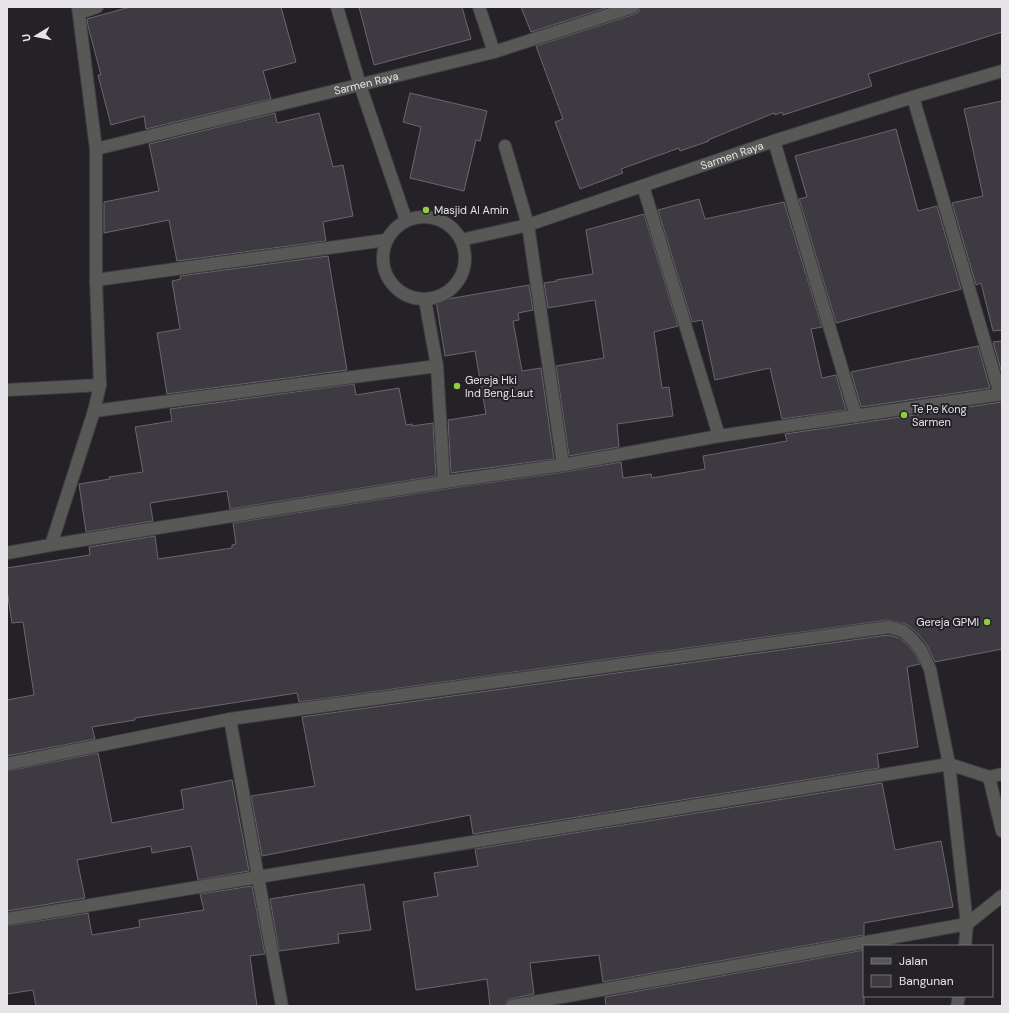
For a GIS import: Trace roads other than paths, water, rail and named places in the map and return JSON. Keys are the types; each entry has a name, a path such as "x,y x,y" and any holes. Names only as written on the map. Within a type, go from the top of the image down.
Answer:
{"street":[{"path":"51,545 94,411 100,385 96,280 96,149 79,10 96,7"},
{"path":"337,7 360,86 406,220"},
{"path":"479,7 494,52"},
{"name":"Sarmen Raya","path":"96,149 360,86 494,52 630,8"},
{"name":"Sarmen Raya","path":"462,240 528,225 774,141 913,97 1002,71"},
{"path":"7,553 444,482 562,465 719,436 1001,394 913,97"},
{"path":"774,141 856,416"},
{"path":"504,146 528,225 562,465"},
{"path":"643,186 719,436"},
{"path":"430,216 443,220 454,228 462,240 466,253 465,267 460,280 450,290 438,297 424,300 411,298 399,291 389,281 384,268 382,254 386,240 393,229 406,220 416,217 430,216"},
{"path":"96,280 386,240"},
{"path":"424,300 437,366 444,482"},
{"path":"94,411 437,366"},
{"path":"7,390 100,385"},
{"path":"7,764 230,719 889,627 903,631 913,640 921,650 930,669 949,764 967,924 965,945"},
{"path":"230,719 282,1006"},
{"path":"7,919 949,764 989,777 1002,774"},
{"path":"989,777 1002,831"},
{"path":"512,1006 967,924 1002,896"}],"place":[{"name":"Masjid Al Amin","path":"426,210"},
{"name":"Gereja Hki Ind Beng.Laut","path":"457,386"},
{"name":"Te Pe Kong Sarmen","path":"904,415"},
{"name":"Gereja GPMI","path":"987,622"}]}
